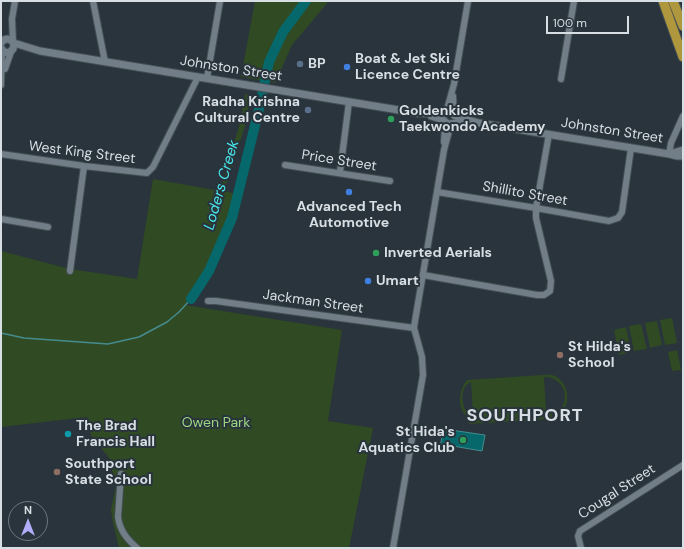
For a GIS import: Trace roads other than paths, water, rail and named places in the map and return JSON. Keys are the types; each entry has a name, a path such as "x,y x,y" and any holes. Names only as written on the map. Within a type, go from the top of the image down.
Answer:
{"main road":[{"path":"663,1 683,57"},
{"path":"673,1 683,26"}],"street":[{"path":"2,76 11,51 14,47 12,19 15,1"},
{"path":"92,1 105,62"},
{"path":"207,78 220,1"},
{"path":"393,548 423,375 422,357 414,328 468,1"},
{"path":"561,79 574,1"},
{"path":"1,85 2,44 12,19"},
{"path":"2,44 8,39 13,42"},
{"name":"Johnston Street","path":"13,42 40,51 683,156"},
{"path":"2,44 6,52 11,51"},
{"name":"Johnston Street","path":"11,51 40,51"},
{"name":"West King Street","path":"1,154 146,173 152,167 198,77"},
{"path":"340,172 349,102"},
{"path":"669,154 671,143 683,116"},
{"path":"423,275 537,295 544,295 550,290 551,281 536,218 536,208 549,134"},
{"name":"Shillito Street","path":"436,192 536,208 609,222 618,218 622,212 631,148"},
{"name":"Johnston Street","path":"669,154 683,150"},
{"name":"Price Street","path":"285,164 390,180"},
{"path":"70,271 84,166"},
{"path":"1,220 48,227"},
{"name":"Jackman Street","path":"208,301 414,328"},
{"name":"Cougal Street","path":"581,548 578,536 580,530 683,465"},
{"path":"122,474 118,517 119,524 125,536 137,548"}],"water":[{"name":"St Hida's Aquatics Club","path":"444,429 485,435 482,451 441,444"}],"waterway":[{"name":"Loders Creek","path":"191,299 209,271 232,218 269,62 283,32 306,1"},
{"name":"Loders Creek","path":"1,333 24,338 108,344 139,337 167,322 191,299"}],"place":[{"name":"BP","path":"300,64"},
{"name":"Boat & Jet Ski Licence Centre","path":"347,67"},
{"name":"Radha Krishna Cultural Centre","path":"308,110"},
{"name":"Goldenkicks Taekwondo Academy","path":"391,119"},
{"name":"Advanced Tech Automotive","path":"349,192"},
{"name":"Inverted Aerials","path":"376,253"},
{"name":"Umart","path":"368,281"},
{"name":"St Hilda's School","path":"560,355"},
{"name":"The Brad Francis Hall","path":"68,434"},
{"name":"St Hida's Aquatics Club","path":"463,440"},
{"name":"Southport State School","path":"57,472"}],"district":[{"name":"SOUTHPORT","path":"525,416"}],"park label":[{"name":"Owen Park","path":"216,423"}]}
